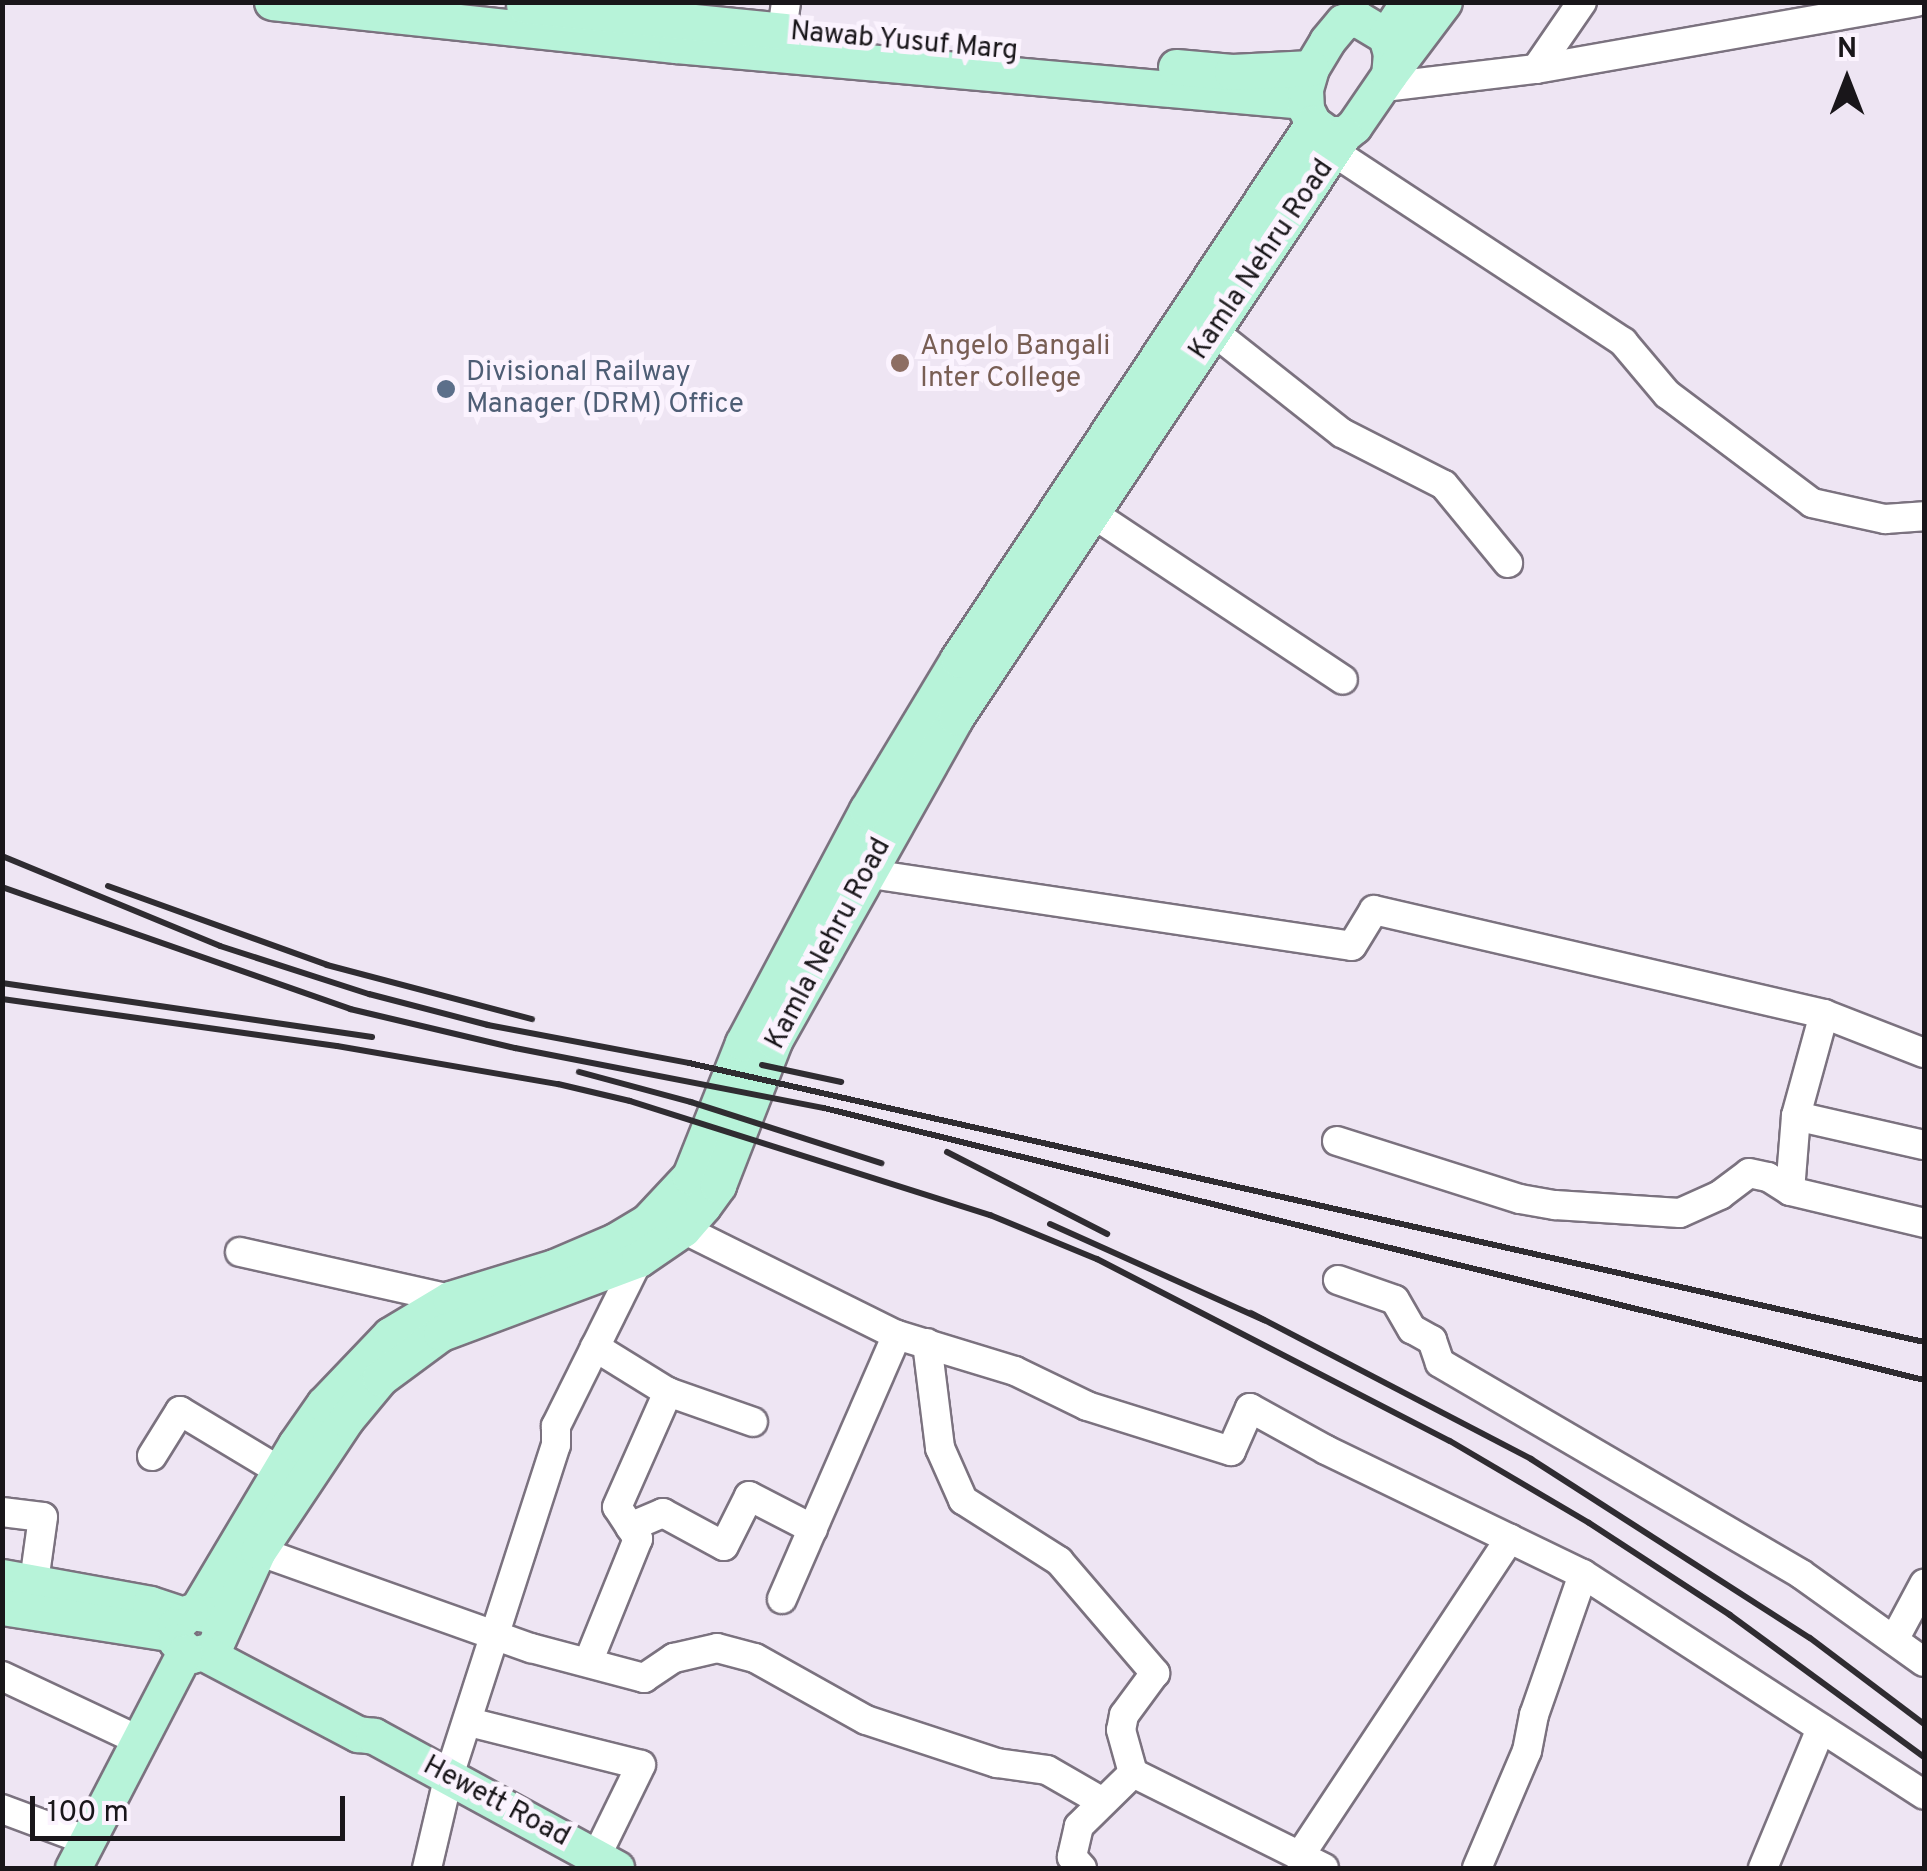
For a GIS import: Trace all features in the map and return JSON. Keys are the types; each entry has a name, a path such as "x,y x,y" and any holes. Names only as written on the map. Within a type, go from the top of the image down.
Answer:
{"main road":[{"path":"272,2 1321,116 1386,81 1444,2"},
{"name":"Nawab Yusuf Marg","path":"498,2 784,17 1232,72 1321,116"},
{"path":"1321,116 1343,22 1371,17 1408,2"},
{"path":"1371,17 1392,53 1386,81"},
{"name":"Kamla Nehru Road","path":"81,1855 198,1633 278,1470 324,1404 362,1362 417,1315 450,1299 554,1266 615,1241 648,1221 675,1195 702,1155 757,1015 867,810 1092,513 1214,332 1321,116"},
{"name":"Kamla Nehru Road","path":"198,1633 346,1419 380,1378 408,1355 471,1320 638,1258 683,1228 718,1186 774,1040 864,874 944,709 1321,116"},
{"path":"18,1580 150,1604 198,1633"},
{"path":"2,1607 198,1633"},
{"name":"Hewett Road","path":"198,1633 366,1720 374,1736 607,1861"}],"street":[{"path":"1536,68 1582,2"},
{"path":"1386,81 1536,68 1916,2"},
{"path":"1321,116 1623,342 1668,394 1812,503 1885,520 1924,516"},
{"path":"1214,332 1342,433 1444,485 1508,563"},
{"path":"1092,513 1343,680"},
{"path":"864,874 1352,946 1374,910 1824,1014 1924,1054"},
{"path":"1790,1191 1796,1116 1824,1014"},
{"path":"1796,1116 1924,1144"},
{"path":"1338,1141 1424,1165 1520,1199 1554,1204 1680,1213 1720,1195 1749,1172 1768,1177 1790,1191 1924,1223"},
{"path":"683,1228 897,1335 1015,1370 1088,1406 1231,1451 1250,1408 1326,1450 1583,1574 1924,1795"},
{"path":"240,1252 450,1299"},
{"path":"427,1868 448,1778 470,1722 556,1445 556,1426 638,1258"},
{"path":"1338,1280 1395,1300 1412,1329 1432,1340 1440,1363 1802,1574 1924,1662"},
{"path":"782,1599 897,1335"},
{"path":"927,1343 940,1448 964,1500 1059,1561 1155,1673 1124,1715 1121,1730 1132,1773 1311,1863 1510,1538"},
{"path":"595,1347 668,1392 753,1422"},
{"path":"589,1660 638,1539 617,1508 668,1392"},
{"path":"152,1456 180,1411 278,1470"},
{"path":"630,1527 663,1513 724,1546 750,1496 813,1529"},
{"path":"2,1512 43,1517 18,1580"},
{"path":"258,1551 495,1636 644,1678 674,1658 717,1648 755,1658 866,1720 997,1763 1046,1770 1101,1801"},
{"path":"1477,1868 1528,1751 1534,1714 1583,1574"},
{"path":"1894,1640 1924,1584"},
{"path":"2,1676 142,1742"},
{"path":"470,1722 641,1766 607,1861"},
{"path":"1763,1868 1821,1729"},
{"path":"1082,1868 1072,1857 1080,1826 1132,1773"},
{"path":"2,1809 81,1855"}],"railway":[{"path":"2,856 220,946 369,994 488,1025 689,1063 1924,1342"},
{"path":"108,886 327,965 532,1019"},
{"path":"2,887 350,1009 515,1048 824,1108 1924,1380"},
{"path":"2,983 372,1037"},
{"path":"2,999 337,1046 558,1084 630,1101 990,1215 1097,1259 1450,1441 1589,1523 1730,1615 1924,1757"},
{"path":"762,1065 841,1082"},
{"path":"579,1072 691,1102 881,1163"},
{"path":"947,1152 1107,1234"},
{"path":"1050,1224 1264,1320"},
{"path":"1251,1313 1531,1459 1810,1638 1924,1724"}],"place":[{"name":"Angelo Bangali Inter College","path":"900,363"},
{"name":"Divisional Railway Manager (DRM) Office","path":"446,389"}]}
